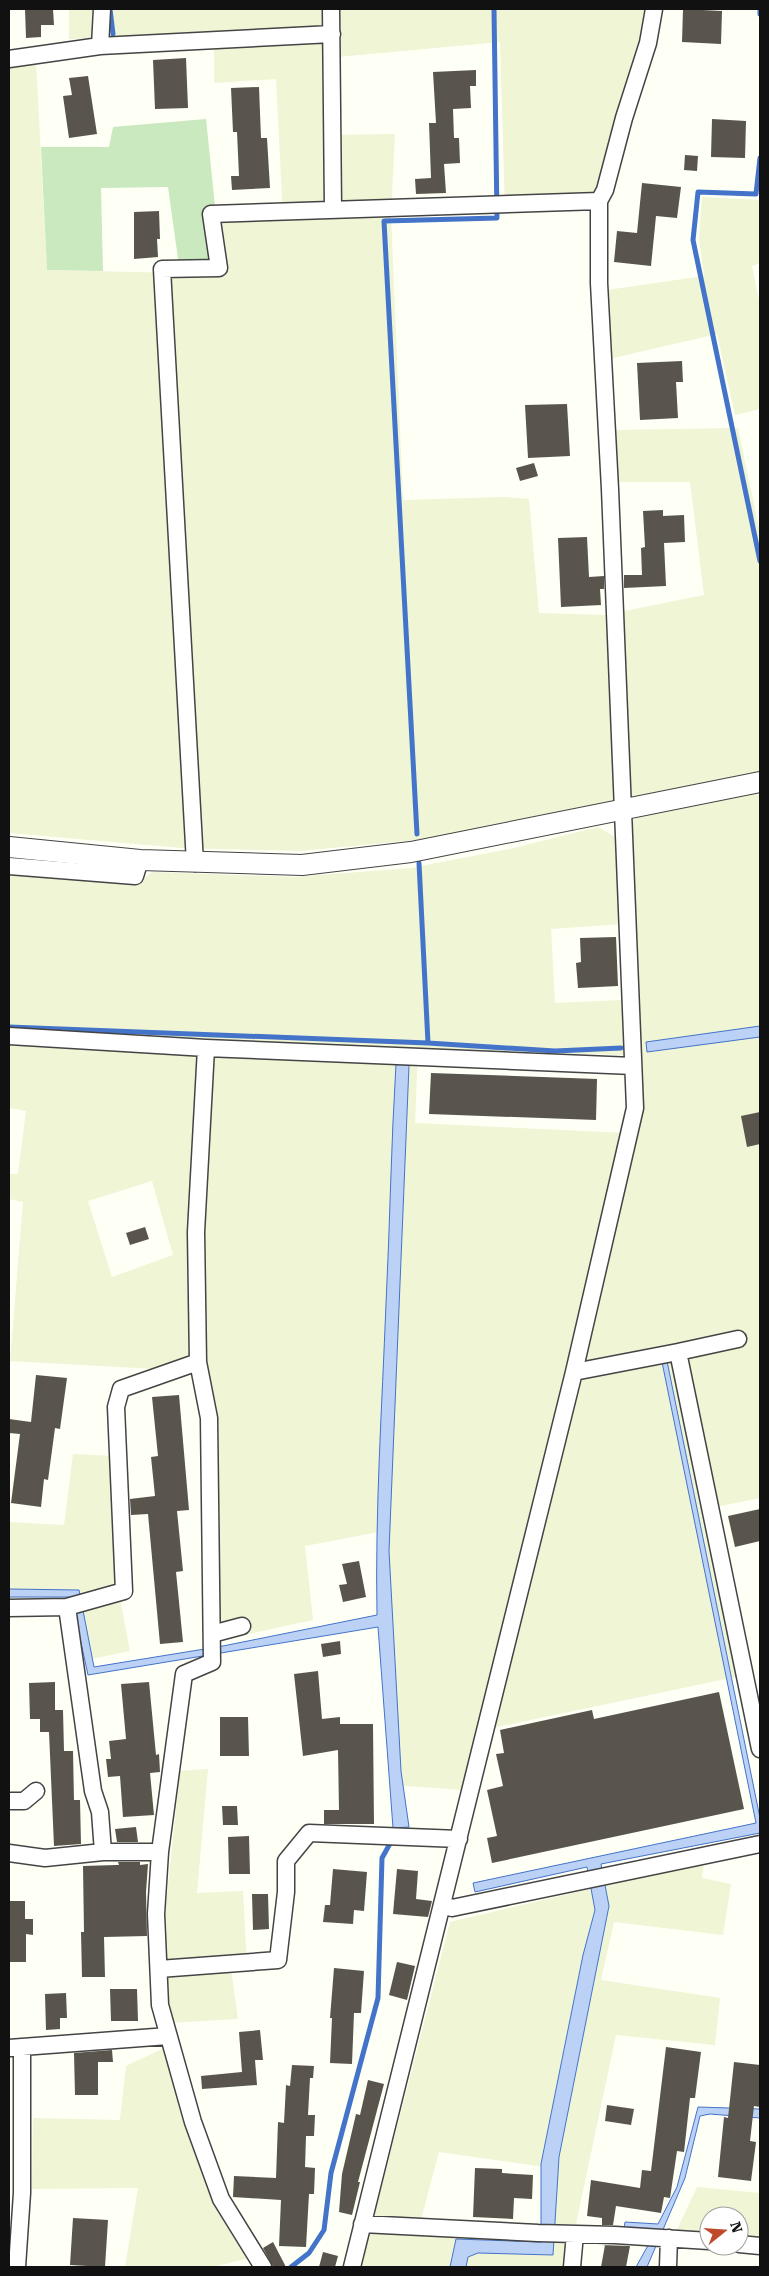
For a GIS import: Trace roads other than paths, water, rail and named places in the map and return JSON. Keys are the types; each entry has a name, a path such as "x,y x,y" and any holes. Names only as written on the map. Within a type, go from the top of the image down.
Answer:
{"street":[{"path":"100,46 102,9"},
{"path":"331,9 333,209"},
{"path":"352,2267 574,1372 635,1108 634,1033 599,283 599,202 605,190 624,118 648,43 654,9"},
{"path":"9,59 100,46 332,34"},
{"path":"195,863 162,269 219,268 211,214 599,202"},
{"path":"9,847 140,860 302,865 411,852 760,782"},
{"path":"9,866 136,876 140,860"},
{"path":"9,1036 206,1048 633,1066"},
{"path":"206,1048 196,1232 198,1362 209,1418 212,1662 184,1674 160,1852 156,1914 160,2005 193,2122 221,2198 263,2267"},
{"path":"574,1372 738,1339"},
{"path":"678,1352 760,1749"},
{"path":"9,1608 67,1607 124,1591 116,1407 121,1389 198,1362"},
{"path":"67,1607 93,1791 100,1812 103,1852"},
{"path":"212,1638 242,1626"},
{"path":"9,1801 24,1801 36,1791"},
{"path":"159,1969 278,1960 286,1892 286,1861 309,1833 459,1839"},
{"path":"442,1905 452,1908 760,1844"},
{"path":"9,1853 45,1858 103,1852 160,1852"},
{"path":"17,2267 22,2193 15,2048 168,2036"},
{"path":"362,2224 661,2237 699,2241"},
{"path":"572,2267 575,2234"},
{"path":"661,2237 668,2267"}],"water":[{"path":"760,1026 760,1037 647,1052 646,1042"},
{"path":"396,1064 409,1065 389,1551 401,1771 409,1827 393,1828 378,1627 88,1675 71,1597 9,1597 9,1589 79,1590 94,1667 223,1646 377,1615 379,1459"},
{"path":"667,1361 760,1818 760,1833 601,1864 609,1906 559,2157 553,2255 478,2253 468,2257 466,2267 450,2267 456,2239 541,2242 541,2164 583,1955 595,1910 587,1867 475,1892 473,1883 756,1823 662,1362"},
{"path":"698,2107 760,2109 760,2118 710,2114 700,2116 685,2178 647,2267 636,2267 656,2231 624,2229 625,2222 658,2224 677,2187"}],"waterway":[{"path":"110,9 113,34"},
{"path":"417,834 384,221 497,218 494,9"},
{"path":"760,158 756,194 698,192 693,240 760,561"},
{"path":"419,863 428,1043"},
{"path":"9,1027 428,1043 555,1051 621,1048"},
{"path":"291,2267 309,2253 324,2230 331,2173 378,1998 382,1858 392,1840"}]}
